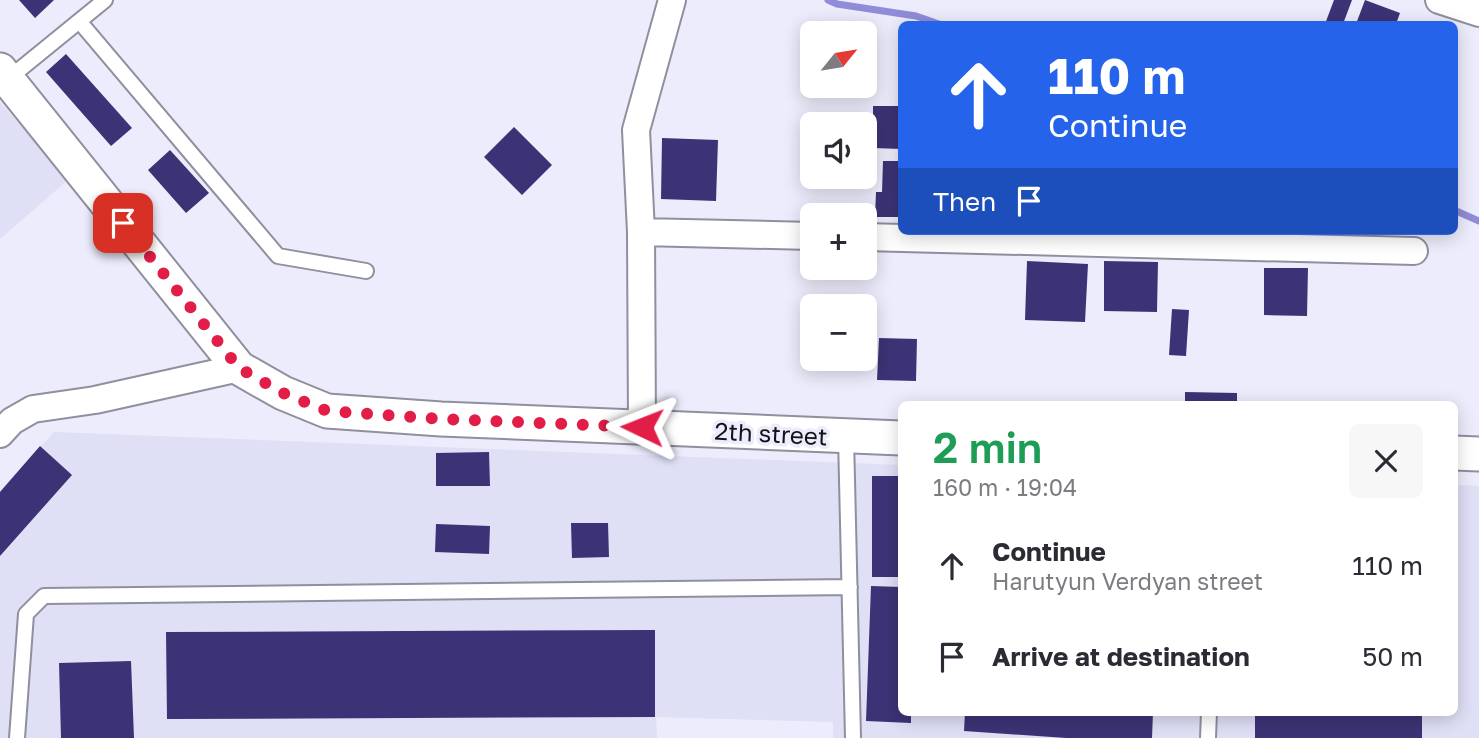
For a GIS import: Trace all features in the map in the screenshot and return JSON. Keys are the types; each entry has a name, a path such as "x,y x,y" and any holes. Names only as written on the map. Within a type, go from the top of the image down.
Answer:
{"street":[{"path":"642,427 641,232 636,130 672,0"},
{"path":"1438,0 1479,13"},
{"path":"0,434 12,421 33,409 95,400 239,368 4,74"},
{"path":"641,232 800,236"},
{"path":"877,237 1414,251"},
{"name":"2th street","path":"239,368 283,393 327,411 441,419 898,438"},
{"path":"1458,453 1479,454"}],"lane":[{"path":"4,74 105,0"},
{"path":"79,21 278,256 366,271"},
{"path":"846,437 853,738"},
{"path":"17,738 26,614 44,596 850,587"},
{"path":"1208,738 1209,716"}],"shaded area":[{"path":"0,102 68,180 0,239"},
{"path":"54,432 898,465 898,716 1458,716 1458,485 1479,486 1479,738 833,738 833,722 656,717 657,738 0,738 0,491"}],"building":[{"path":"19,0 54,0 35,18"},
{"path":"1334,0 1352,0 1344,21 1326,21"},
{"path":"1365,0 1400,13 1397,21 1357,21"},
{"path":"66,54 132,128 111,146 46,72"},
{"path":"873,106 898,106 898,149 877,148 877,112 873,112"},
{"path":"514,127 552,165 522,195 484,157"},
{"path":"662,138 718,140 716,201 661,199"},
{"path":"170,150 209,193 186,213 148,170"},
{"path":"883,161 898,161 898,217 877,217 876,192 882,192"},
{"path":"1027,261 1088,264 1085,322 1025,320"},
{"path":"1104,261 1158,262 1157,312 1104,311"},
{"path":"1264,268 1308,268 1307,316 1264,315"},
{"path":"1172,309 1189,310 1186,356 1169,355"},
{"path":"879,338 917,339 916,381 877,380"},
{"path":"1185,392 1237,393 1237,401 1185,401"},
{"path":"40,446 72,475 0,556 0,492"},
{"path":"489,452 490,486 436,486 436,453"},
{"path":"872,476 898,476 898,577 872,577"},
{"path":"571,523 608,523 609,557 572,558"},
{"path":"436,524 490,526 489,554 435,552"},
{"path":"871,586 898,587 898,716 911,716 911,723 866,721"},
{"path":"655,630 655,717 167,719 166,632"},
{"path":"131,661 134,738 61,738 59,663"},
{"path":"965,716 1153,716 1152,738 1066,738 964,731"},
{"path":"1255,716 1422,716 1422,738 1255,738"}],"waterway":[{"path":"828,0 837,4 916,16 930,21"},
{"path":"1458,212 1479,221"}],"route":[{"path":"123,223 239,368 283,393 327,411 441,419 642,427"}]}
